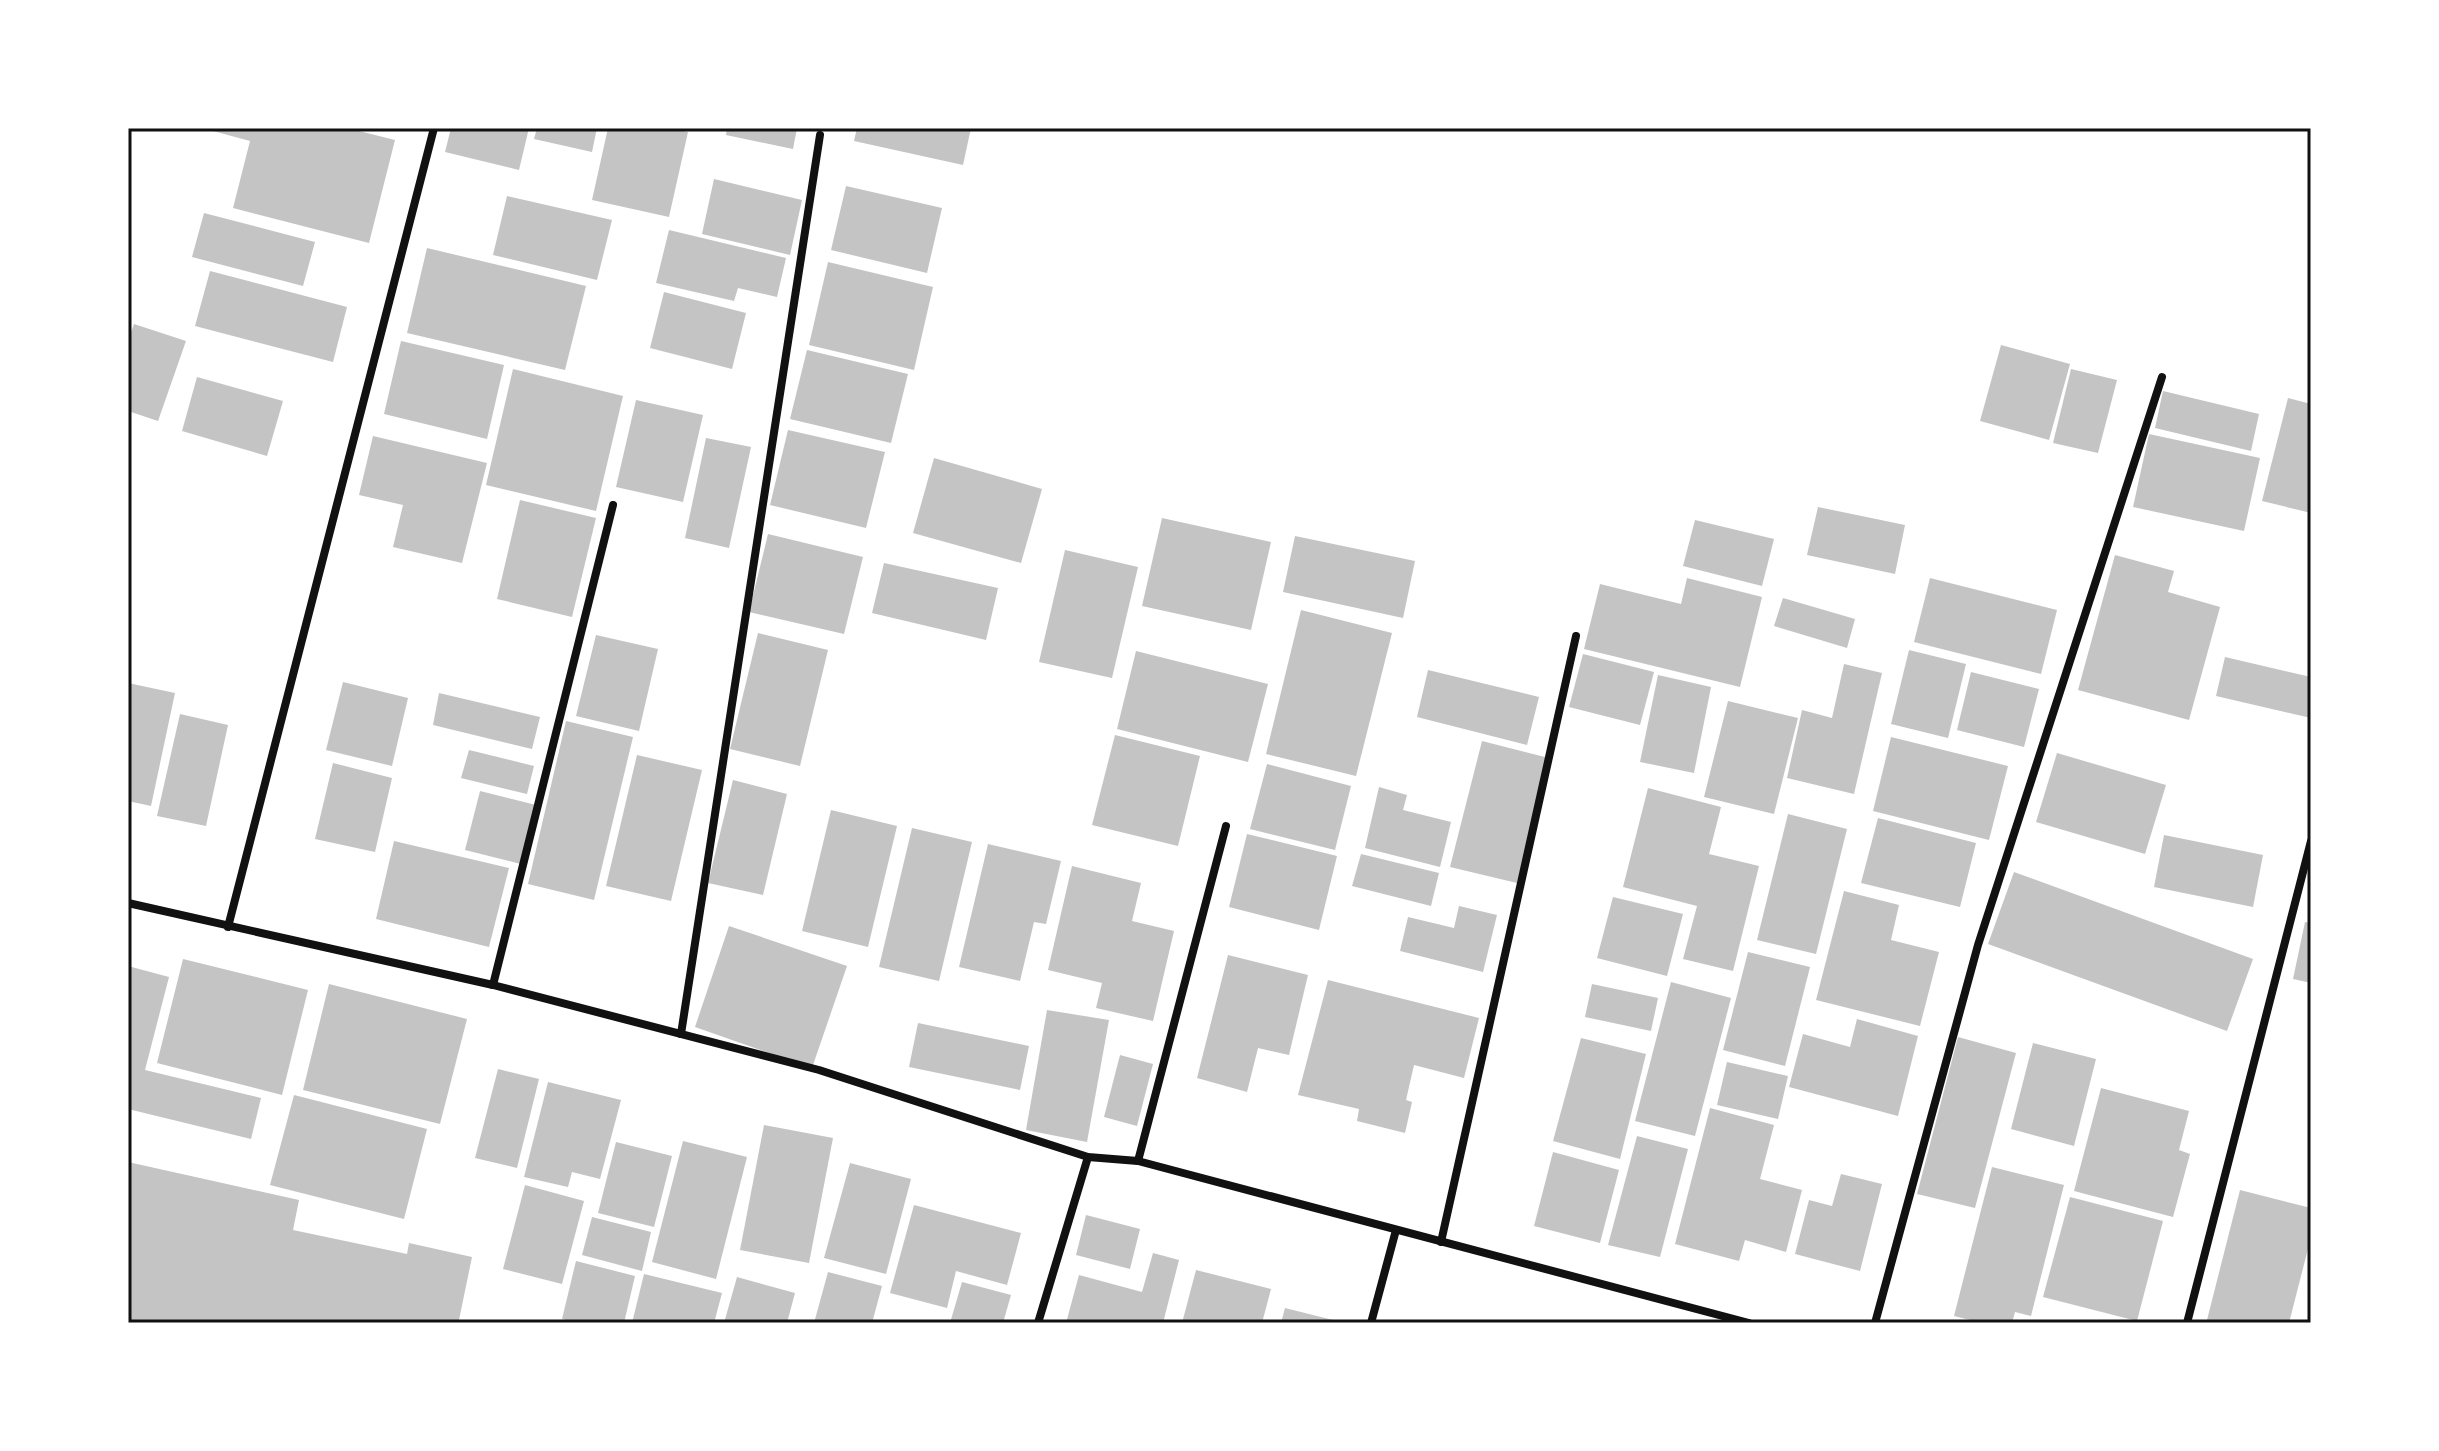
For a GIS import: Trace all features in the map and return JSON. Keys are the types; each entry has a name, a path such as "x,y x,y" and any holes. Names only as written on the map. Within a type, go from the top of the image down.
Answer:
{"street":[{"path":"228,927 434,128"},
{"path":"681,1034 820,135"},
{"path":"1875,1323 1978,945 2162,377"},
{"path":"493,985 613,505"},
{"path":"1441,1242 1576,636"},
{"path":"1138,1161 1226,826"},
{"path":"2187,1323 2311,841"},
{"path":"128,903 493,985 819,1070 1088,1157 1138,1161 1747,1323"},
{"path":"1038,1323 1088,1157"},
{"path":"1371,1323 1396,1230"}],"building":[{"path":"202,128 347,128 395,140 369,243 233,208 250,141"},
{"path":"451,128 529,128 519,170 445,152"},
{"path":"537,128 597,128 592,152 534,139"},
{"path":"608,128 671,128 688,132 669,217 592,200"},
{"path":"727,128 797,128 793,149 726,135"},
{"path":"857,128 971,128 963,165 854,141"},
{"path":"714,179 802,200 790,255 702,234"},
{"path":"846,186 942,208 927,273 831,250"},
{"path":"507,196 612,220 597,280 493,255"},
{"path":"204,213 315,242 303,286 192,257"},
{"path":"669,230 786,258 777,297 738,288 734,301 656,283"},
{"path":"427,248 586,286 565,370 407,333"},
{"path":"828,262 933,287 914,370 809,345"},
{"path":"210,271 347,307 333,362 195,326"},
{"path":"664,292 746,313 732,369 650,348"},
{"path":"134,324 186,341 158,421 128,411 128,341"},
{"path":"401,341 504,365 487,439 384,414"},
{"path":"2001,345 2070,364 2049,440 1980,421"},
{"path":"807,350 908,374 891,443 790,419"},
{"path":"513,369 623,396 596,511 486,485"},
{"path":"2071,369 2117,380 2098,453 2053,443"},
{"path":"197,377 283,401 267,456 182,431"},
{"path":"2163,391 2259,414 2251,451 2155,428"},
{"path":"2288,398 2311,404 2311,513 2262,501"},
{"path":"636,400 703,415 683,502 616,487"},
{"path":"788,430 885,452 866,528 770,505"},
{"path":"2149,434 2260,458 2244,531 2133,507"},
{"path":"373,436 487,463 462,563 393,547 403,505 359,495"},
{"path":"706,438 751,447 729,548 685,538"},
{"path":"934,458 1042,489 1021,563 913,533"},
{"path":"520,500 596,518 572,617 497,599"},
{"path":"1818,507 1905,525 1895,574 1807,555"},
{"path":"1162,518 1271,542 1251,630 1142,606"},
{"path":"1695,520 1774,539 1762,586 1683,566"},
{"path":"768,534 863,557 844,634 749,612"},
{"path":"1295,536 1415,561 1403,618 1283,592"},
{"path":"1065,550 1138,567 1112,678 1039,662"},
{"path":"2115,555 2174,571 2168,592 2220,607 2189,720 2078,690"},
{"path":"884,563 998,588 986,640 872,613"},
{"path":"1687,578 1762,597 1740,687 1584,649 1600,584 1681,604"},
{"path":"1930,578 2057,610 2041,674 1914,642"},
{"path":"1783,598 1855,619 1847,648 1774,626"},
{"path":"1301,610 1392,633 1356,776 1266,754"},
{"path":"758,633 828,650 800,766 730,749"},
{"path":"596,635 658,649 639,731 576,716"},
{"path":"1909,650 1966,664 1948,738 1891,724"},
{"path":"1136,651 1268,684 1248,762 1117,729"},
{"path":"1583,654 1654,672 1640,725 1569,707"},
{"path":"2225,657 2311,677 2311,718 2216,696"},
{"path":"1844,664 1882,673 1854,794 1787,778 1802,710 1832,718"},
{"path":"1428,670 1539,697 1527,745 1417,717"},
{"path":"1971,672 2039,689 2024,747 1957,730"},
{"path":"1658,675 1711,687 1694,773 1640,762"},
{"path":"343,682 408,698 392,766 326,750"},
{"path":"128,683 175,693 151,806 128,801"},
{"path":"439,693 540,717 532,749 433,725"},
{"path":"1728,701 1798,718 1774,814 1704,797"},
{"path":"180,714 228,725 206,826 157,816"},
{"path":"566,721 633,737 594,900 528,884"},
{"path":"1115,735 1200,756 1178,846 1092,825"},
{"path":"1891,737 2008,766 1989,840 1873,811"},
{"path":"1482,741 1549,758 1517,883 1450,867"},
{"path":"469,750 534,766 527,794 461,778"},
{"path":"2057,753 2166,785 2145,854 2036,822"},
{"path":"637,755 702,770 671,901 606,886"},
{"path":"333,763 392,778 375,852 315,839"},
{"path":"1267,764 1351,786 1335,850 1250,829"},
{"path":"733,780 787,794 763,895 708,883"},
{"path":"1379,787 1407,795 1403,810 1451,822 1440,867 1365,848"},
{"path":"1648,788 1721,807 1709,854 1759,866 1733,971 1683,959 1697,906 1623,887"},
{"path":"480,791 536,805 521,864 465,850"},
{"path":"831,810 897,826 868,947 802,931"},
{"path":"1788,814 1847,829 1816,954 1757,940"},
{"path":"1878,818 1976,843 1960,907 1861,883"},
{"path":"912,828 972,842 939,981 879,967"},
{"path":"1247,834 1337,856 1319,930 1229,907"},
{"path":"2164,835 2263,855 2253,907 2154,887"},
{"path":"394,841 509,868 489,947 376,919"},
{"path":"988,844 1061,861 1046,924 1034,922 1020,981 959,967"},
{"path":"1361,854 1439,873 1431,906 1352,886"},
{"path":"1072,866 1141,883 1132,921 1174,931 1153,1021 1096,1008 1102,983 1048,970"},
{"path":"2014,872 2253,959 2227,1031 1988,944"},
{"path":"1844,891 1899,905 1891,940 1939,952 1920,1026 1816,1000"},
{"path":"1613,897 1683,914 1667,976 1597,958"},
{"path":"1459,906 1497,915 1483,972 1400,951 1408,917 1454,928"},
{"path":"2305,922 2311,923 2311,983 2293,979"},
{"path":"729,926 847,966 812,1068 695,1027"},
{"path":"1748,952 1810,967 1785,1066 1723,1050"},
{"path":"1228,955 1308,975 1289,1055 1258,1048 1247,1092 1197,1078"},
{"path":"183,959 308,990 282,1095 157,1063"},
{"path":"128,966 169,977 145,1070 261,1098 251,1139 128,1109"},
{"path":"1328,980 1479,1018 1464,1078 1414,1065 1406,1100 1412,1102 1405,1133 1357,1121 1359,1109 1298,1095"},
{"path":"1671,982 1731,998 1695,1136 1635,1121"},
{"path":"329,984 467,1019 440,1124 303,1090"},
{"path":"1592,984 1658,998 1651,1031 1585,1017"},
{"path":"1047,1010 1109,1020 1087,1142 1026,1130"},
{"path":"1857,1019 1918,1036 1898,1116 1789,1087 1803,1034 1850,1047"},
{"path":"918,1023 1029,1046 1020,1090 909,1067"},
{"path":"1958,1037 2016,1053 1975,1208 1917,1194"},
{"path":"1581,1038 1646,1054 1620,1159 1553,1141"},
{"path":"2033,1043 2096,1059 2074,1146 2011,1129"},
{"path":"1120,1055 1153,1064 1137,1126 1104,1117"},
{"path":"1727,1062 1788,1076 1778,1119 1717,1105"},
{"path":"498,1069 539,1079 517,1168 475,1158"},
{"path":"548,1082 621,1100 600,1179 572,1172 568,1187 524,1177"},
{"path":"2101,1088 2189,1111 2179,1150 2190,1154 2173,1217 2074,1191"},
{"path":"294,1095 427,1129 404,1219 270,1185"},
{"path":"1710,1108 1774,1125 1760,1179 1802,1190 1786,1252 1745,1240 1739,1261 1675,1244"},
{"path":"764,1125 833,1138 809,1263 740,1250"},
{"path":"1637,1136 1688,1149 1660,1257 1608,1245"},
{"path":"683,1141 747,1157 716,1279 652,1262"},
{"path":"616,1142 672,1156 654,1227 598,1213"},
{"path":"1553,1152 1619,1170 1600,1243 1534,1226"},
{"path":"128,1162 299,1200 293,1230 407,1254 409,1243 472,1257 459,1320 466,1323 128,1323"},
{"path":"850,1163 911,1179 886,1274 824,1258"},
{"path":"1992,1167 2064,1185 2031,1316 2015,1312 2012,1323 1982,1323 1954,1316"},
{"path":"1841,1174 1882,1184 1860,1271 1795,1254 1809,1200 1832,1206"},
{"path":"525,1185 584,1201 562,1284 503,1269"},
{"path":"2240,1190 2311,1208 2311,1237 2289,1323 2217,1323 2207,1320"},
{"path":"2070,1197 2163,1221 2137,1321 2043,1297"},
{"path":"914,1205 1021,1233 1007,1285 956,1271 947,1308 890,1293"},
{"path":"1086,1215 1140,1229 1130,1269 1076,1255"},
{"path":"592,1217 651,1232 642,1271 582,1255"},
{"path":"1153,1253 1179,1260 1163,1323 1066,1323 1079,1275 1142,1292"},
{"path":"576,1261 635,1276 624,1323 579,1323 562,1319"},
{"path":"1196,1270 1271,1289 1262,1323 1182,1323"},
{"path":"828,1272 882,1286 872,1323 814,1323"},
{"path":"644,1274 722,1293 714,1323 632,1323"},
{"path":"737,1277 795,1293 787,1323 724,1323"},
{"path":"962,1282 1011,1295 1003,1323 950,1323"},
{"path":"1285,1308 1341,1322 1341,1323 1281,1323"}]}
